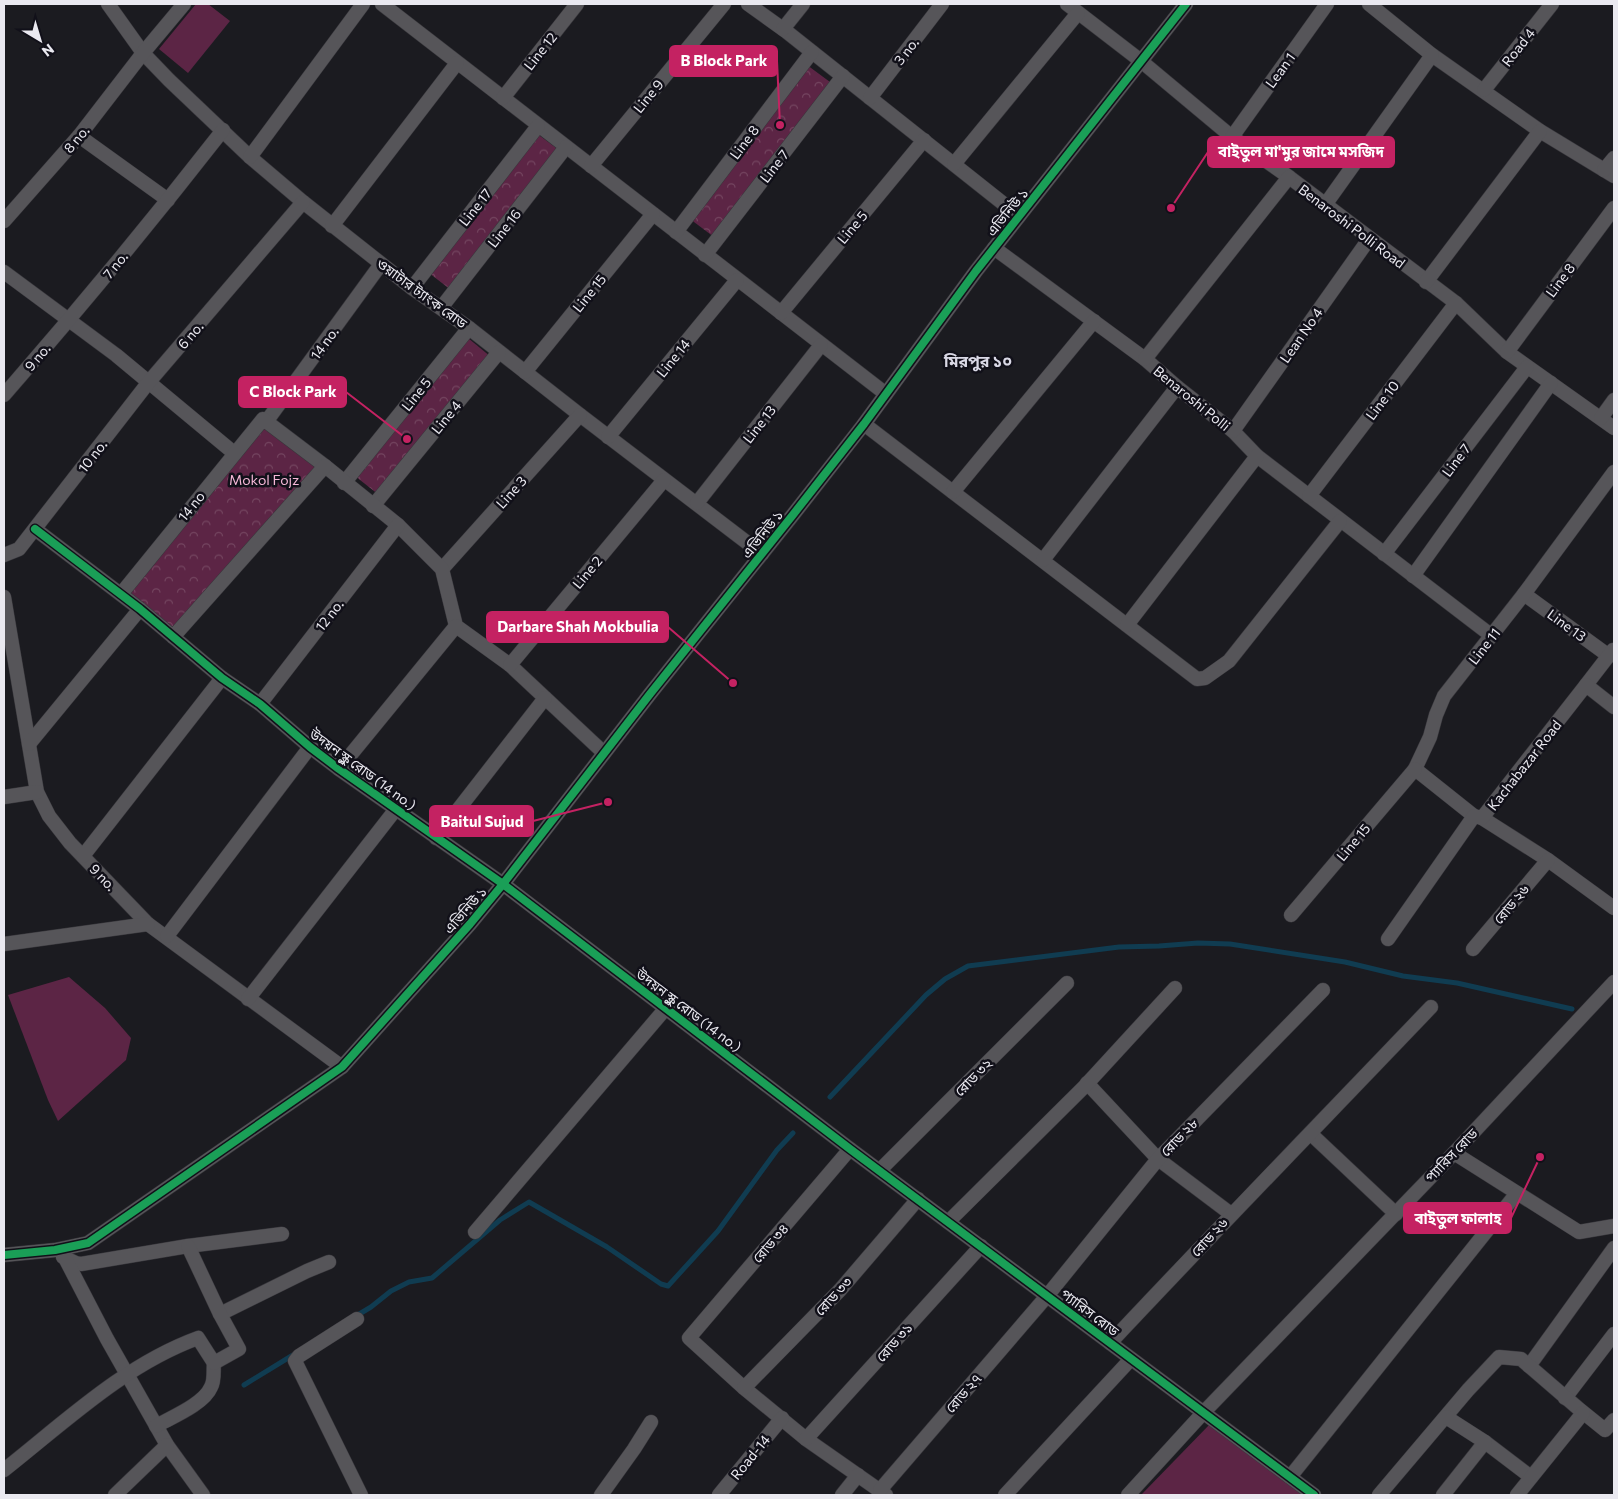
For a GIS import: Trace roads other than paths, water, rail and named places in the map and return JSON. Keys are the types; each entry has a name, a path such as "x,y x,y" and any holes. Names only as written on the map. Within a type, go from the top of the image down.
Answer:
{"street":[{"name":"ওয়াটার ট্যাংক রোড","path":"108,4 143,52 198,109 303,202 412,288 470,328 608,437 664,480 698,503 762,554"},
{"name":"8 no.","path":"4,221 79,136 143,52 184,4"},
{"path":"250,157 363,4"},
{"path":"382,4 886,394"},
{"name":"Line 12","path":"503,98 577,4"},
{"name":"Line 9","path":"590,166 724,4"},
{"path":"748,4 783,29 1020,216"},
{"path":"783,29 802,4"},
{"name":"3 no.","path":"870,98 942,4"},
{"name":"Benaroshi Polli Road","path":"1067,4 1232,137 1289,177 1456,303 1507,352 1614,428"},
{"name":"এভিনিউ ১","path":"60,1254 88,1244 342,1067 470,924 503,884 864,424 994,248 1186,4"},
{"name":"Lean 1","path":"1232,137 1327,4"},
{"path":"1372,4 1432,55 1540,131 1609,173 1614,158"},
{"name":"Road 4","path":"1484,90 1552,4"},
{"path":"954,164 1078,13"},
{"name":"Line 8","path":"676,232 812,52"},
{"path":"1325,205 1432,55"},
{"path":"332,226 457,63"},
{"name":"Line 7","path":"705,255 843,76"},
{"name":"Line 17","path":"412,288 538,126"},
{"name":"7 no.","path":"70,320 223,130"},
{"path":"1426,282 1540,131"},
{"path":"79,136 168,200"},
{"name":"Line 5","path":"781,314 924,140"},
{"name":"Line 16","path":"441,308 566,147"},
{"path":"1145,360 1289,177"},
{"name":"6 no.","path":"148,383 303,202"},
{"name":"Line 8","path":"1507,352 1614,208"},
{"name":"Line 15","path":"525,372 652,214"},
{"name":"Lean No 4","path":"1234,431 1369,239"},
{"name":"Benaroshi Polli","path":"994,248 1145,360 1176,387 1234,431 1257,456 1492,636"},
{"name":"14 no.","path":"264,420 382,264"},
{"path":"4,272 116,355 234,452"},
{"name":"Line 14","path":"608,437 737,280"},
{"name":"Line 10","path":"1308,496 1456,303"},
{"name":"9 no.","path":"4,395 70,320"},
{"path":"953,492 1094,321"},
{"name":"Line 5","path":"344,483 470,328"},
{"name":"Line 13","path":"698,503 821,345"},
{"name":"Line 4","path":"373,506 499,352"},
{"name":"Line 7","path":"1384,554 1527,366"},
{"name":"10 no.","path":"35,529 148,383"},
{"path":"1413,576 1551,383"},
{"path":"1043,560 1176,387"},
{"path":"1601,418 1614,400"},
{"name":"Line 3","path":"442,569 580,415"},
{"path":"264,420 398,525 442,569 456,626 510,665 604,753"},
{"name":"14 no","path":"121,594 234,452 264,420"},
{"path":"864,424 1197,679 1205,678 1229,661 1340,520"},
{"path":"1127,625 1257,456"},
{"path":"173,637 325,466"},
{"name":"Line 11","path":"1415,769 1430,737 1444,696 1524,594 1614,472"},
{"name":"Line 2","path":"510,665 664,480"},
{"name":"12 no.","path":"260,704 398,525"},
{"path":"4,555 19,549 35,529"},
{"name":"উদয়ন স্কুল রোড (14 no.)","path":"35,529 140,609 222,678 260,704 339,770 503,884 850,1148"},
{"name":"Line 13","path":"1524,594 1612,652 1586,685"},
{"name":"9 no.","path":"4,597 8,652 29,744 37,792 50,816 70,843 148,924 167,936 248,999 342,1067"},
{"path":"29,744 140,609"},
{"path":"339,770 456,626"},
{"path":"82,856 222,678"},
{"path":"1586,685 1614,707"},
{"name":"Kachabazar Road","path":"1388,939 1478,817 1586,685"},
{"path":"436,838 545,698"},
{"path":"167,936 310,747"},
{"path":"1415,769 1478,817 1548,860 1614,908"},
{"name":"Line 15","path":"1291,915 1415,769"},
{"path":"4,797 37,792"},
{"path":"248,999 396,809"},
{"name":"রোড ২৬","path":"1473,949 1548,860"},
{"path":"4,944 148,924"},
{"name":"প্যারিস রোড","path":"1128,1495 1203,1413 1396,1214 1614,982"},
{"name":"রোড ৩২","path":"880,1170 1066,983"},
{"path":"948,1222 1088,1083 1175,988"},
{"name":"রোড ২৮","path":"1047,1296 1158,1159 1323,990"},
{"name":"রোড ২৬","path":"1110,1343 1231,1214 1311,1134 1431,1007"},
{"path":"475,1232 666,1008"},
{"path":"1088,1083 1158,1159 1231,1214"},
{"path":"1311,1134 1396,1214"},
{"name":"প্যারিস রোড","path":"850,1148 1314,1495"},
{"name":"রোড ৩৪","path":"744,1388 689,1338 850,1148"},
{"path":"1454,1153 1579,1232 1614,1226"},
{"path":"1290,1477 1517,1193"},
{"name":"রোড ৩৩","path":"744,1388 840,1290 918,1199"},
{"path":"4,1255 60,1254 81,1264 188,1246 282,1234"},
{"path":"188,1246 239,1349 214,1363"},
{"name":"রোড ৩১","path":"806,1439 981,1246"},
{"path":"1528,1366 1614,1248"},
{"path":"60,1254 166,1445 203,1495"},
{"path":"220,1314 329,1262"},
{"name":"রোড ২৭","path":"883,1493 1047,1296"},
{"path":"356,1319 294,1361 362,1495"},
{"path":"1565,1398 1614,1334"},
{"path":"4,1470 67,1418 127,1374 175,1346 198,1338 214,1363 212,1386 206,1394 186,1409 156,1426"},
{"path":"1379,1495 1468,1390 1499,1357 1521,1359 1565,1398 1606,1430 1614,1420"},
{"path":"1005,1495 1130,1358"},
{"path":"744,1388 806,1439 883,1493"},
{"path":"1516,1495 1584,1413"},
{"path":"1446,1417 1485,1442 1531,1477"},
{"name":"Road-14","path":"718,1495 782,1418"},
{"path":"600,1495 634,1449 651,1422"},
{"path":"1443,1495 1485,1442"},
{"path":"115,1495 166,1445"},
{"path":"842,1495 858,1475"}],"waterway":[{"path":"830,1097 926,995 945,979 968,966 1119,947 1198,943 1230,944 1345,962 1403,976 1457,983 1572,1009"},
{"path":"356,1316 391,1291 409,1282 432,1278 500,1220 529,1202 607,1247 661,1284 668,1286 718,1231 777,1150 793,1133"},
{"path":"244,1385 293,1355"}],"place":[{"name":"B Block Park","path":"780,125"},
{"name":"বাইতুল মা'মুর জামে মসজিদ","path":"1171,208"},
{"name":"C Block Park","path":"407,439"},
{"name":"Darbare Shah Mokbulia","path":"733,683"},
{"name":"Baitul Sujud","path":"608,802"},
{"name":"বাইতুল ফালাহ","path":"1540,1157"}],"district":[{"name":"মিরপুর ১০","path":"978,360"}],"park label":[{"name":"Mokol Fojz","path":"264,479"}]}
